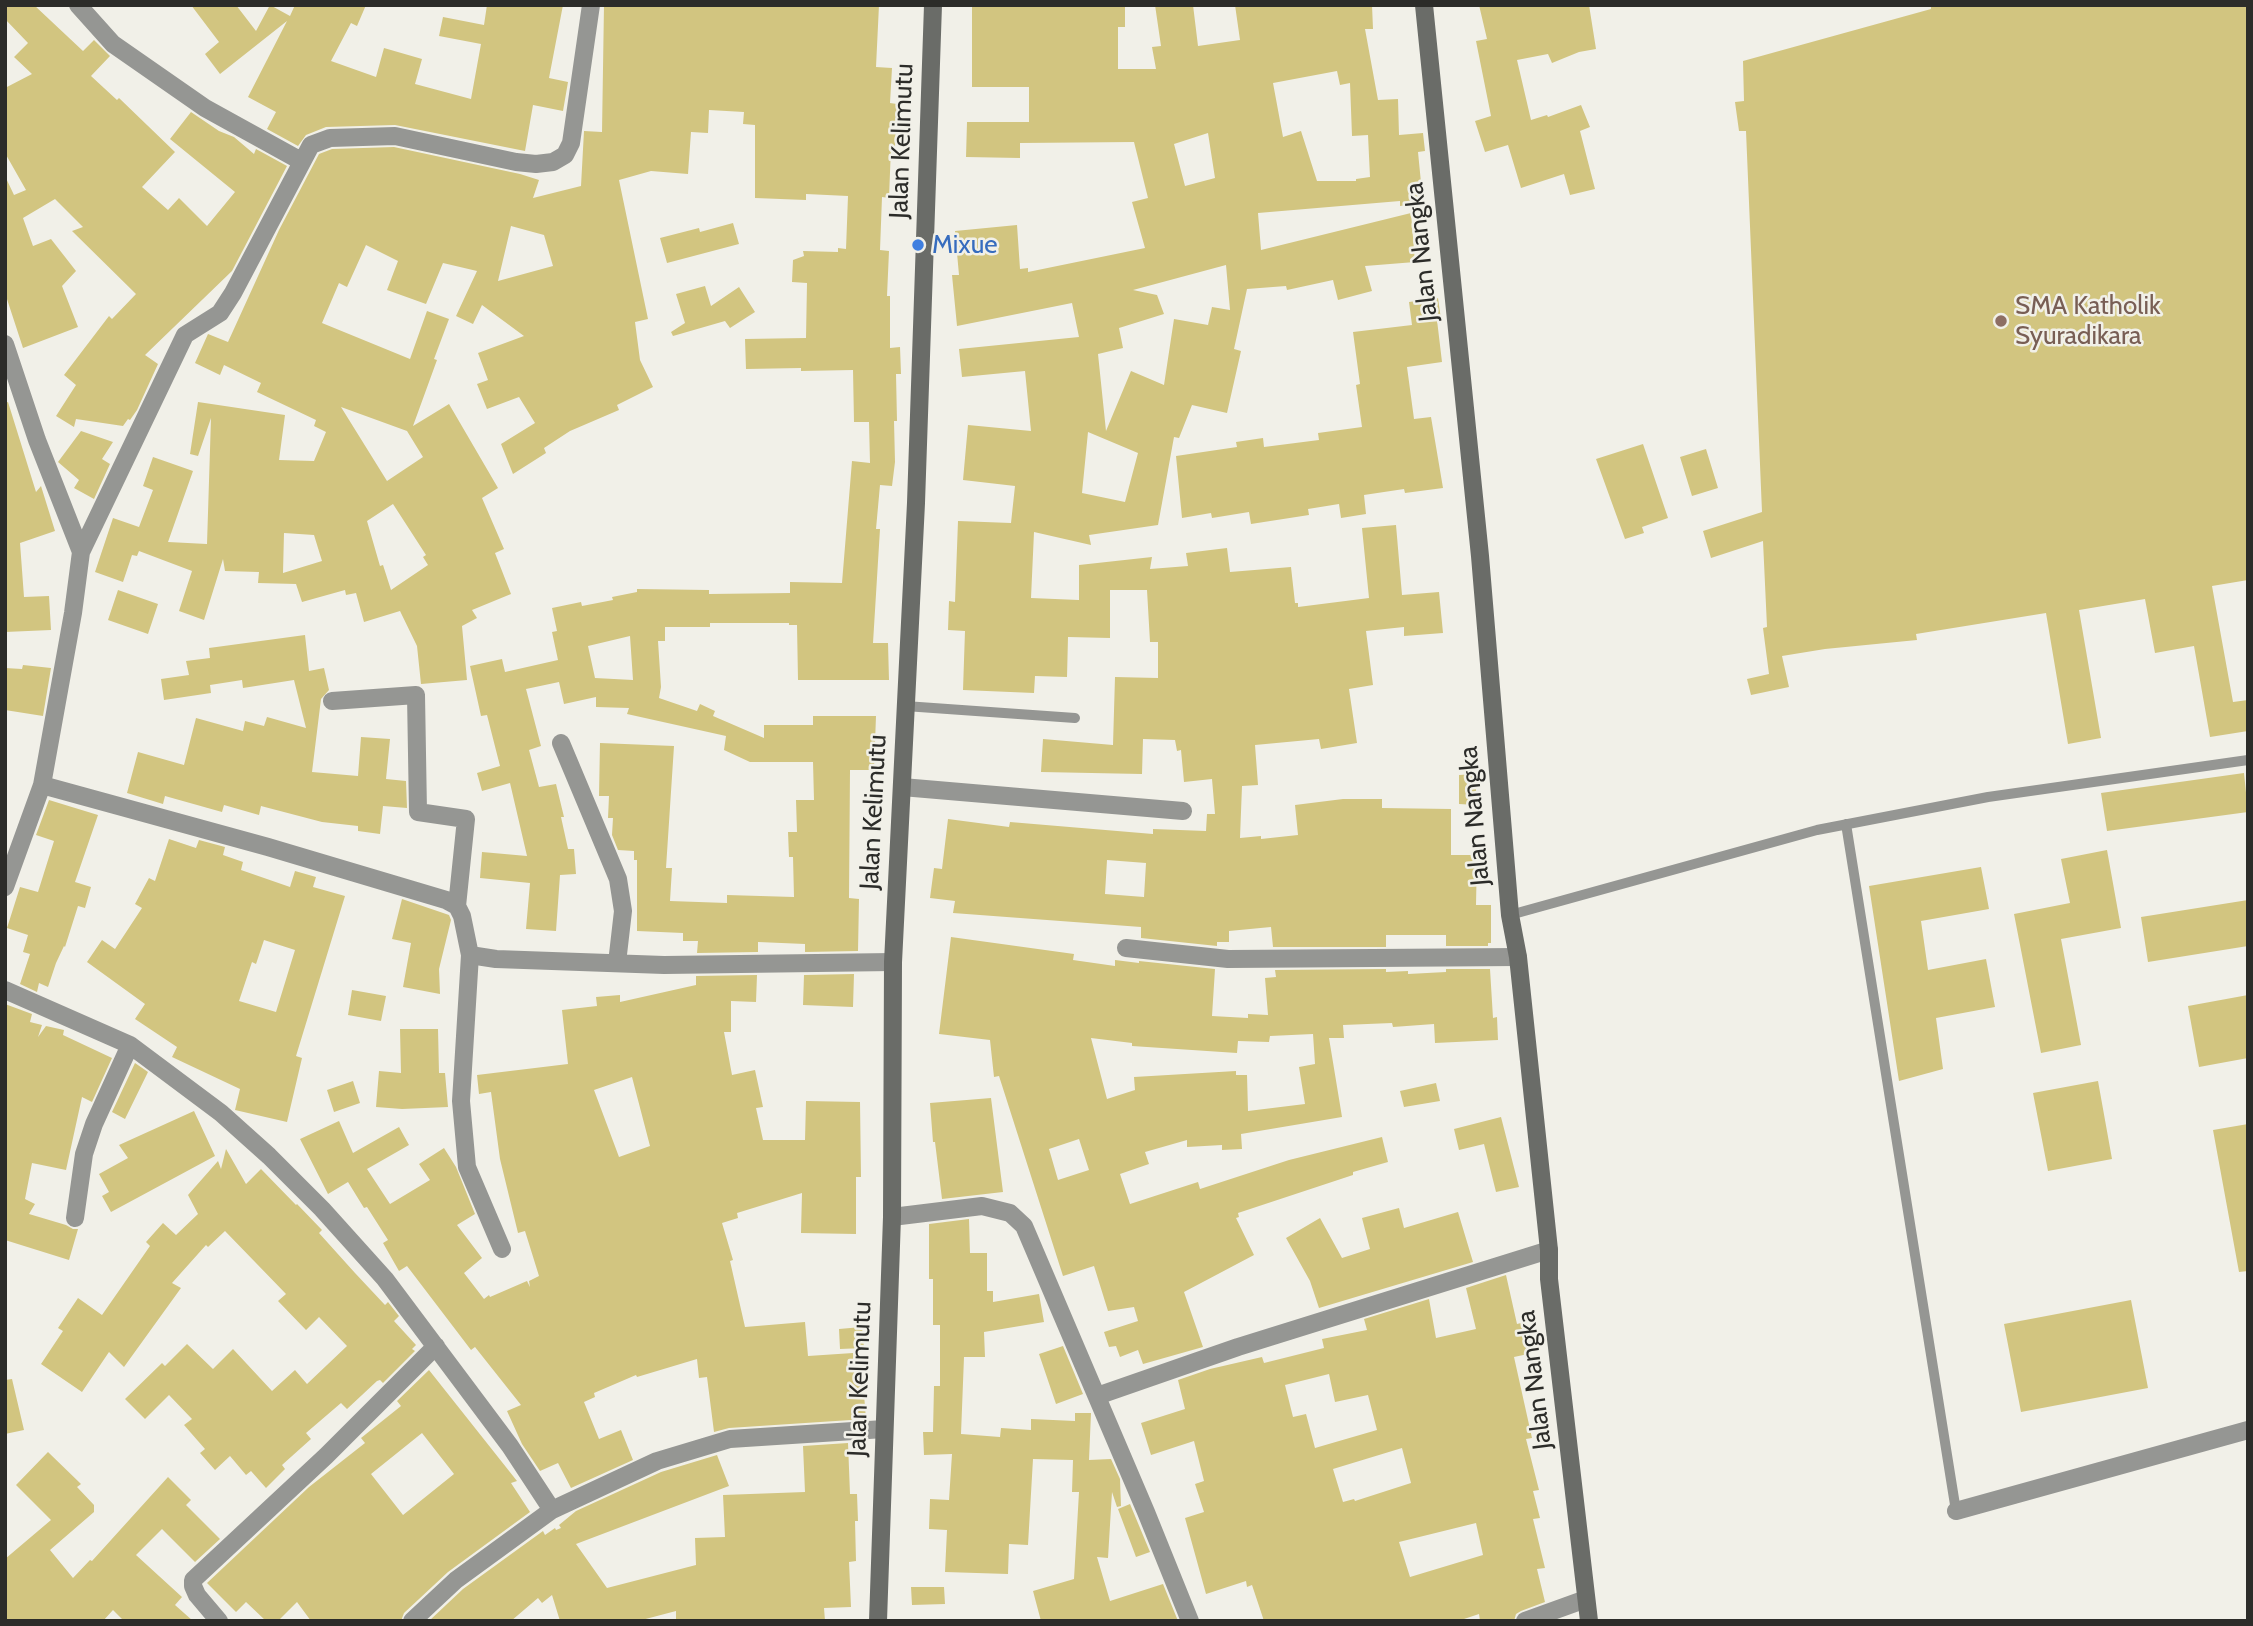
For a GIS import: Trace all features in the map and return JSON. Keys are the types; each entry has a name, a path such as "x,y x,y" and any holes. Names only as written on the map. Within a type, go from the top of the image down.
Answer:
{"street":[{"path":"78,5 113,44 205,108 302,161"},
{"path":"5,887 42,785 73,613 80,552 186,335 220,313 311,145 319,141 395,136 516,162 553,162 565,156 571,144 592,5"},
{"name":"Jalan Kelimutu","path":"878,1621 892,1217 893,962 916,503 933,5"},
{"name":"Jalan Nangka","path":"1424,5 1480,556 1510,915 1518,957 1549,1250 1549,1279 1589,1621"},
{"path":"5,344 37,440 80,552"},
{"path":"332,701 416,695 418,812 466,819 457,906 470,955 461,1101 467,1167 502,1249"},
{"path":"561,743 618,879 623,911 617,963"},
{"path":"42,785 268,847 446,900 457,906"},
{"path":"902,787 1183,811"},
{"path":"1126,947 1228,959 1518,957"},
{"path":"470,955 496,959 664,965 893,962"},
{"path":"5,990 130,1045 221,1113 269,1156 322,1209 385,1279 510,1446 552,1510"},
{"path":"75,1218 84,1154 90,1134 130,1045"},
{"path":"892,1217 982,1206 1010,1213 1024,1226 1190,1621"},
{"path":"1097,1396 1238,1347 1549,1250"},
{"path":"219,1621 197,1595 193,1580 326,1455 436,1346"},
{"path":"412,1621 456,1580 552,1510 657,1461 730,1439 884,1429"},
{"path":"1956,1511 2248,1430"},
{"path":"1525,1621 1586,1599"}],"lane":[{"path":"905,706 1075,718"},
{"path":"1510,915 1817,830 1988,797 2248,760"},
{"path":"1846,824 1956,1511"}],"building":[{"path":"5,5 34,5 83,51 94,40 110,56 91,76 117,100 119,98 175,152 142,187 168,210 179,198 207,226 235,192 170,139 191,112 219,131 234,137 254,154 256,149 287,166 232,271 145,355 158,364 137,410 123,426 76,419 74,427 56,416 76,385 64,375 109,316 112,319 136,294 72,231 83,227 55,199 23,218 33,246 51,239 76,271 62,286 78,327 23,348 5,293 5,176 14,195 26,190 5,153 5,88 32,74 14,57 28,43 5,19"},
{"path":"191,5 236,5 256,31 270,5 290,16 295,5 366,5 357,26 351,23 331,61 376,77 384,48 422,59 415,84 471,99 481,44 439,36 443,17 484,25 487,5 563,5 549,78 568,82 563,111 533,105 525,151 395,125 326,127 306,135 298,146 267,129 276,112 248,97 287,21 220,74 205,54 219,42"},
{"path":"604,5 879,5 876,67 892,68 890,103 897,104 895,147 891,147 889,198 882,197 880,250 889,251 887,296 890,296 890,348 900,347 901,374 896,374 897,421 894,421 895,462 892,486 880,485 876,529 880,529 873,643 888,643 889,680 798,680 797,625 789,623 710,623 710,627 665,627 665,641 658,641 661,687 659,698 697,711 700,704 715,711 713,716 764,738 764,725 813,725 813,716 876,716 874,770 850,770 849,898 859,899 858,951 805,952 805,944 758,942 758,952 697,953 698,941 683,941 683,933 637,931 637,860 634,860 634,851 618,850 612,835 613,818 608,818 609,796 599,796 600,743 674,746 666,868 672,868 670,901 727,903 727,895 794,897 793,857 789,857 788,832 797,832 796,800 814,800 813,762 750,762 724,750 726,736 627,714 629,708 596,707 596,697 564,704 559,682 526,689 541,746 529,750 539,787 556,784 568,849 574,849 576,874 560,875 556,931 526,929 530,883 480,878 482,852 527,856 510,783 482,791 477,773 500,766 487,715 481,716 470,666 502,659 505,672 558,660 552,632 557,631 552,608 581,602 582,606 613,600 612,597 637,592 637,589 709,590 709,594 790,593 790,582 842,583 852,461 870,463 869,422 854,422 853,370 746,369 745,339 806,338 807,283 792,282 793,260 804,256 803,251 838,252 838,248 846,249 848,196 806,194 806,200 755,198 755,125 743,124 744,112 709,110 708,133 691,132 688,174 651,171 619,180 648,319 635,322 640,360 653,387 617,405 619,410 570,431 544,448 546,453 513,474 501,444 535,423 519,397 487,409 477,384 488,380 478,353 524,336 482,305 473,324 456,316 477,271 443,263 426,304 387,290 398,261 366,245 347,287 339,283 322,323 410,359 427,311 449,319 413,426 449,404 498,488 482,498 504,549 495,553 511,594 472,610 477,618 462,626 467,680 421,684 417,646 400,611 364,622 356,593 346,595 345,590 302,602 296,584 258,583 259,572 225,571 223,559 204,620 179,611 192,571 139,551 137,556 132,555 123,582 95,572 113,518 139,527 153,490 143,486 153,457 193,471 168,542 207,544 211,418 198,456 190,454 198,402 285,415 279,460 314,461 326,432 314,426 316,420 257,392 261,383 224,365 220,375 195,363 208,334 228,342 279,230 319,154 332,149 394,147 539,180 533,198 581,186 584,131 602,132","holes":["511,226 544,235 553,266 498,281","341,407 407,431 423,457 387,481","393,504 426,555 423,557 428,565 391,590 383,565 380,566 367,521","284,533 314,535 322,561 283,573","630,636 633,680 595,678 588,646"]},
{"path":"972,5 1125,5 1125,27 1118,27 1118,69 1156,69 1152,47 1161,46 1155,5 1193,5 1198,46 1240,40 1235,5 1372,5 1373,29 1365,29 1378,100 1398,99 1399,135 1423,133 1425,151 1418,152 1423,203 1400,206 1400,201 1258,213 1261,250 1411,213 1415,262 1365,266 1372,291 1338,300 1333,280 1287,290 1286,286 1247,289 1234,349 1241,351 1227,413 1192,405 1179,438 1174,437 1158,525 1089,535 1091,545 1034,532 1031,598 1079,600 1079,565 1152,557 1150,569 1188,566 1186,553 1227,548 1230,572 1291,567 1295,603 1298,603 1298,607 1369,598 1362,528 1396,525 1402,595 1439,592 1443,633 1404,636 1404,627 1366,631 1373,685 1349,689 1357,743 1321,749 1319,739 1255,745 1258,785 1242,786 1240,838 1298,835 1295,805 1343,799 1382,799 1382,808 1451,809 1451,855 1477,855 1476,905 1491,905 1491,943 1488,943 1488,946 1446,946 1446,935 1386,935 1386,947 1273,947 1271,927 1229,931 1229,942 1217,942 1217,946 1141,938 1141,927 953,913 955,901 930,898 934,868 942,869 948,819 1009,827 1010,822 1153,834 1153,829 1206,831 1207,814 1215,814 1212,779 1184,782 1181,750 1177,751 1175,740 1143,739 1142,774 1041,772 1043,739 1113,745 1115,677 1158,678 1158,642 1150,642 1147,590 1110,590 1110,638 1068,637 1067,677 1035,676 1034,693 963,690 965,631 948,630 949,601 955,602 958,521 1011,523 1015,486 963,480 968,425 1031,431 1025,371 962,377 959,349 1079,337 1072,303 957,326 952,275 959,275 955,231 1017,225 1020,269 1028,268 1028,272 1145,248 1132,202 1148,198 1134,142 1020,143 1020,158 966,157 967,122 1029,122 1029,87 972,87","holes":["1337,71 1340,85 1350,83 1352,136 1368,135 1370,177 1356,181 1317,181 1301,131 1283,137 1273,83","1208,133 1215,178 1185,186 1174,144","1226,265 1230,310 1212,307 1208,325 1174,319 1164,385 1131,371 1106,431 1098,354 1123,348 1119,328 1164,314 1157,295 1133,290","1088,432 1138,453 1125,502 1082,493","1107,860 1146,863 1144,897 1105,894"]},
{"path":"1479,5 1589,5 1596,49 1579,52 1552,63 1548,54 1517,60 1531,120 1581,105 1590,127 1580,131 1595,189 1570,195 1564,174 1521,188 1508,145 1485,152 1475,121 1491,116 1476,41 1487,39"},
{"name":"SMA Katholik Syuradikara","path":"1931,5 2248,5 2248,580 2212,586 2233,702 2248,700 2248,731 2210,737 2194,646 2155,653 2145,599 2079,610 2101,738 2068,744 2046,613 1916,634 1917,640 1782,656 1789,687 1751,695 1747,679 1769,674 1763,628 1767,627 1763,541 1711,558 1703,531 1762,512 1746,131 1739,131 1735,102 1744,101 1743,61 1931,9"},
{"path":"733,223 739,244 667,263 660,238 699,228 700,232"},
{"path":"705,286 711,306 739,287 755,312 730,328 725,321 673,336 671,332 685,323 676,294"},
{"path":"1438,298 1441,319 1437,320 1442,362 1407,367 1414,419 1431,417 1443,488 1405,493 1404,489 1364,495 1366,514 1341,518 1339,504 1308,509 1309,515 1251,524 1249,512 1212,518 1211,513 1182,518 1176,456 1237,447 1236,442 1263,438 1264,447 1319,440 1318,433 1362,427 1353,332 1412,325 1409,302"},
{"path":"8,402 36,492 41,486 55,531 20,543 24,597 49,596 51,630 5,632 5,403"},
{"path":"81,431 113,442 102,459 110,464 94,499 74,488 79,480 58,462"},
{"path":"1643,444 1668,518 1642,527 1644,533 1625,539 1596,459"},
{"path":"1706,449 1718,488 1692,496 1680,457"},
{"path":"118,590 158,604 148,634 108,620"},
{"path":"305,635 309,671 324,668 329,690 321,699 312,772 358,776 361,737 390,739 386,779 406,781 407,808 383,806 380,834 358,831 358,826 322,822 261,806 259,815 224,805 222,812 165,796 163,804 127,793 138,752 184,765 196,718 243,731 245,721 264,726 267,717 306,728 294,680 243,688 242,680 210,685 211,693 164,700 161,679 189,675 186,661 210,658 209,648"},
{"path":"23,665 51,668 43,716 5,710 5,668 22,669"},
{"path":"2244,773 2248,812 2107,831 2101,793"},
{"path":"1476,774 1476,805 1459,804 1459,775"},
{"path":"49,800 98,815 75,882 91,887 85,908 78,906 48,987 39,983 37,992 20,984 30,954 23,952 28,935 7,928 20,887 38,892 54,841 36,835"},
{"path":"169,839 196,848 199,840 225,847 223,855 243,862 241,870 290,887 295,871 316,877 313,887 345,896 296,1056 302,1058 287,1122 235,1110 240,1089 172,1057 177,1047 135,1019 145,1004 87,962 102,940 115,949 142,908 135,904 149,878 155,881","holes":["264,940 295,950 276,1012 239,1001 252,962 256,964"]},
{"path":"2107,850 2121,928 2061,939 2081,1045 2041,1053 2014,914 2070,903 2061,859"},
{"path":"1981,867 1989,909 1921,921 1928,970 1986,959 1995,1007 1936,1018 1943,1069 1899,1081 1869,886"},
{"path":"402,899 449,915 451,920 439,969 440,994 403,987 411,943 392,939"},
{"path":"2248,900 2248,946 2148,962 2141,917"},
{"path":"951,937 1074,954 1073,960 1115,966 1115,960 1215,969 1212,1016 1248,1018 1248,1014 1268,1015 1265,978 1276,977 1275,970 1386,969 1386,972 1408,971 1408,974 1446,972 1446,969 1490,969 1493,1018 1497,1017 1498,1040 1435,1043 1434,1024 1393,1027 1392,1023 1343,1025 1344,1038 1329,1038 1342,1117 1241,1134 1242,1149 1222,1150 1222,1145 1187,1147 1187,1140 1145,1152 1149,1164 1120,1174 1130,1204 1198,1182 1200,1189 1289,1160 1382,1137 1388,1162 1238,1213 1239,1217 1236,1218 1254,1255 1184,1292 1203,1347 1143,1364 1138,1350 1120,1357 1116,1346 1109,1347 1104,1332 1138,1321 1134,1307 1108,1311 1094,1266 1063,1276 999,1076 994,1077 990,1040 939,1034","holes":["1313,1034 1315,1064 1299,1067 1305,1104 1248,1111 1247,1075 1236,1075 1236,1071 1134,1077 1135,1090 1107,1099 1091,1038 1132,1043 1132,1046 1237,1053 1238,1041 1269,1042 1270,1036","1079,1139 1089,1170 1058,1180 1049,1149"]},
{"path":"854,974 853,1007 803,1005 804,975"},
{"path":"757,975 756,1002 731,1001 731,1032 724,1032 732,1075 755,1070 763,1107 756,1108 763,1140 805,1140 806,1101 860,1102 861,1177 856,1177 856,1234 801,1233 802,1193 737,1213 738,1218 722,1223 733,1260 730,1261 745,1327 805,1322 808,1356 853,1353 856,1383 863,1382 866,1419 729,1428 714,1432 707,1377 699,1378 697,1359 637,1377 636,1375 594,1393 595,1397 584,1402 599,1439 621,1430 633,1460 571,1488 558,1463 540,1471 522,1444 507,1411 521,1405 475,1347 471,1350 407,1266 399,1271 383,1243 388,1240 348,1182 328,1194 300,1139 339,1121 353,1153 399,1127 409,1145 367,1169 390,1204 430,1180 419,1164 444,1148 456,1167 475,1214 457,1225 482,1258 464,1273 484,1299 527,1281 530,1287 529,1281 539,1276 525,1231 518,1233 500,1159 491,1092 479,1094 477,1075 568,1064 562,1010 597,1006 596,997 620,995 620,1002 696,985 696,976","holes":["632,1077 650,1146 619,1157 594,1090"]},
{"path":"352,990 386,996 381,1021 348,1015"},
{"path":"2248,995 2248,1058 2199,1067 2188,1006"},
{"path":"5,1004 32,1014 30,1022 42,1025 38,1037 46,1026 64,1030 63,1035 112,1058 92,1102 82,1097 66,1170 32,1163 25,1199 35,1204 29,1214 78,1229 69,1260 5,1240"},
{"path":"400,1029 438,1029 439,1073 445,1073 448,1107 376,1107 379,1071 401,1073"},
{"path":"135,1063 148,1072 125,1119 112,1112"},
{"path":"353,1081 360,1103 334,1112 327,1090"},
{"path":"2098,1081 2112,1159 2048,1171 2033,1093"},
{"path":"1436,1083 1440,1101 1404,1107 1400,1091"},
{"path":"991,1098 1003,1192 942,1199 930,1103"},
{"path":"194,1111 215,1156 111,1212 102,1196 109,1192 99,1174 128,1158 119,1145"},
{"path":"1501,1117 1519,1187 1496,1192 1484,1144 1459,1150 1454,1129"},
{"path":"2248,1124 2248,1271 2239,1272 2213,1130"},
{"path":"226,1149 246,1184 261,1169 297,1204 322,1230 319,1233 355,1273 385,1305 388,1302 399,1316 394,1321 416,1345 412,1349 415,1351 383,1383 377,1381 347,1409 341,1403 306,1433 311,1439 282,1465 285,1469 266,1488 251,1471 246,1475 230,1456 215,1470 200,1453 205,1449 184,1425 192,1419 169,1395 145,1419 125,1399 162,1363 165,1366 187,1344 213,1369 233,1349 272,1391 295,1370 307,1384 347,1346 319,1317 306,1330 278,1301 286,1294 225,1231 208,1247 206,1245 172,1283 181,1288 124,1367 109,1352 82,1392 41,1364 63,1331 58,1328 78,1298 102,1315 150,1246 146,1242 163,1223 176,1235 198,1214 188,1195 218,1161 221,1169"},
{"path":"1399,1208 1404,1228 1458,1212 1473,1262 1319,1308 1310,1281 1286,1238 1320,1218 1342,1258 1370,1249 1362,1218"},
{"path":"969,1219 970,1253 987,1253 987,1291 993,1291 993,1302 1039,1294 1044,1322 984,1332 985,1357 964,1357 961,1434 1000,1437 1001,1428 1031,1430 1031,1419 1075,1421 1075,1413 1091,1413 1089,1460 1111,1459 1120,1479 1121,1506 1117,1507 1112,1492 1108,1558 1097,1557 1110,1601 1163,1584 1178,1621 1041,1621 1033,1591 1074,1579 1079,1492 1072,1492 1073,1460 1033,1459 1028,1545 1009,1544 1008,1574 945,1572 947,1530 929,1529 930,1499 949,1500 952,1454 924,1455 923,1432 933,1432 934,1386 940,1386 940,1325 933,1325 933,1279 929,1279 929,1224"},
{"path":"1506,1275 1517,1324 1521,1323 1528,1354 1514,1357 1532,1438 1526,1439 1539,1490 1533,1491 1540,1518 1533,1519 1545,1568 1537,1569 1545,1602 1516,1614 1514,1621 1480,1621 1479,1614 1458,1621 1264,1621 1252,1585 1247,1587 1246,1581 1206,1594 1185,1518 1204,1512 1195,1484 1204,1481 1194,1441 1151,1455 1141,1423 1185,1409 1178,1380 1210,1369 1262,1357 1264,1363 1324,1348 1322,1339 1367,1330 1364,1319 1429,1299 1436,1338 1476,1329 1466,1288","holes":["1329,1374 1335,1402 1368,1395 1377,1430 1315,1448 1306,1414 1293,1417 1285,1385","1402,1448 1411,1483 1355,1501 1343,1502 1333,1469","1476,1523 1483,1555 1410,1577 1399,1542"]},
{"path":"2131,1300 2148,1388 2021,1412 2004,1324"},
{"path":"862,1327 864,1348 840,1349 839,1329"},
{"path":"1063,1346 1083,1394 1056,1404 1039,1354"},
{"path":"429,1370 517,1481 511,1483 530,1512 448,1572 404,1613 401,1621 311,1621 297,1602 278,1621 266,1621 246,1602 236,1612 207,1583 309,1487 365,1443 361,1438 401,1406 397,1401","holes":["422,1433 454,1474 403,1515 371,1474"]},
{"path":"12,1379 24,1430 5,1434 5,1380"},
{"path":"848,1443 850,1494 857,1494 858,1521 855,1521 856,1561 849,1562 851,1607 824,1608 825,1621 676,1621 676,1611 638,1621 560,1621 552,1595 542,1603 538,1598 511,1621 429,1621 463,1589 543,1531 545,1535 555,1528 561,1528 559,1525 576,1511 661,1472 717,1455 729,1486 576,1544 607,1588 696,1565 695,1538 725,1537 723,1495 805,1492 803,1446"},
{"path":"48,1452 81,1484 77,1487 94,1505 94,1512 50,1550 73,1578 92,1561 168,1477 191,1500 186,1505 220,1539 195,1562 162,1529 136,1555 182,1597 175,1605 193,1621 124,1621 113,1610 103,1621 5,1621 5,1559 51,1520 16,1485"},
{"path":"1130,1504 1150,1552 1136,1557 1118,1509"},
{"path":"911,1587 944,1587 945,1604 912,1605"}],"place":[{"name":"Mixue","path":"918,245"},
{"name":"SMA Katholik Syuradikara","path":"2001,321"}]}
